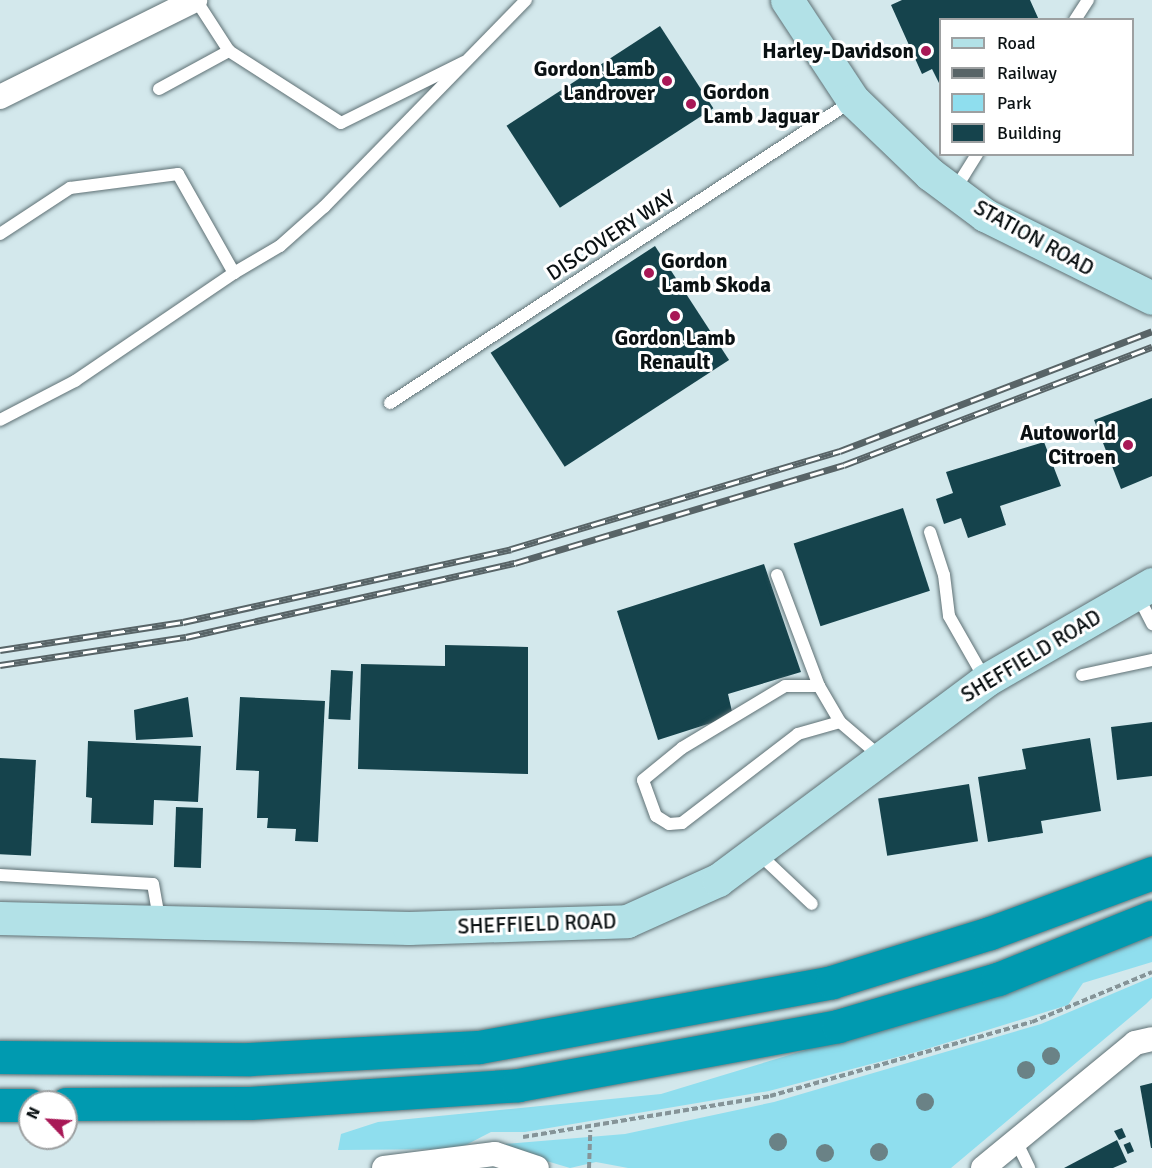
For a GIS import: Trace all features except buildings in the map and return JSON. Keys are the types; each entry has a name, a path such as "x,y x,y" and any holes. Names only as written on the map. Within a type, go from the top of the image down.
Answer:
{"highway":[{"path":"0,1057 250,1059 479,1047 832,982 990,933 1152,873"},
{"path":"78,1104 250,1103 518,1085 838,1026 998,979 1152,917"},
{"path":"0,1105 18,1105"}],"main road":[{"name":"STATION ROAD","path":"787,0 853,100 889,140 985,215 1152,298"},
{"name":"SHEFFIELD ROAD","path":"0,918 408,928 607,923 674,904 757,852 986,680 1144,589"}],"street":[{"path":"0,97 195,0"},
{"path":"983,1168 1136,1043 1152,1039"},
{"path":"384,1168 464,1161 495,1154 537,1168"}],"lane":[{"path":"195,0 230,51 341,123 471,59"},
{"path":"0,420 75,381 234,273 279,246 324,207 471,59 526,0"},
{"path":"1076,18 1088,0"},
{"path":"159,89 230,51"},
{"name":"DISCOVERY WAY","path":"390,403 853,100"},
{"path":"953,192 976,156"},
{"path":"0,234 70,188 178,174 234,273"},
{"path":"930,532 944,575 949,616 986,680"},
{"path":"777,575 819,686 840,722 883,758"},
{"path":"1144,589 1152,624"},
{"path":"1082,675 1152,660"},
{"path":"819,686 785,686 682,748 643,780 656,816 669,824 682,823 798,734 840,722"},
{"path":"757,852 813,904"},
{"path":"0,875 153,884 160,923"},
{"path":"1016,1141 1029,1168"}],"path":[{"path":"512,1138 590,1130 770,1096 1032,1022 1152,972"},
{"path":"589,1168 590,1130"}],"green space":[{"path":"1152,936 1152,962 1083,983 1068,1005 920,1051 769,1091 525,1132 491,1132 458,1149 338,1150 341,1134 378,1122 661,1094 1040,979"},
{"path":"1152,977 1152,998 1146,1004 951,1168 628,1168 596,1162 570,1168 493,1145 625,1134 774,1102 1041,1024"}],"railway":[{"path":"0,650 183,622 511,549 840,451 1152,331"},
{"path":"0,665 186,637 515,563 844,465 1152,347"}],"place":[{"name":"Harley-Davidson","path":"926,51"},
{"name":"Gordon Lamb Landrover","path":"667,81"},
{"name":"Gordon Lamb Jaguar","path":"691,104"},
{"name":"Gordon Lamb Skoda","path":"649,273"},
{"name":"Gordon Lamb Renault","path":"675,316"},
{"name":"Autoworld Citroen","path":"1128,445"}]}
